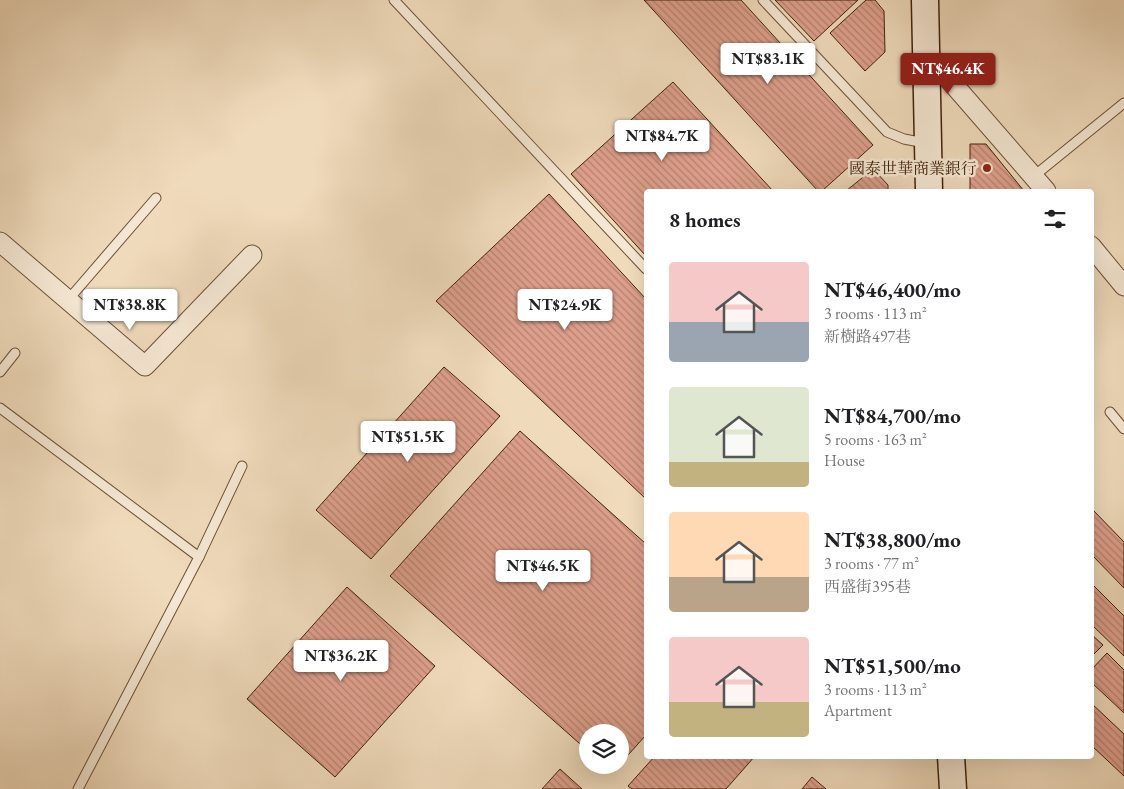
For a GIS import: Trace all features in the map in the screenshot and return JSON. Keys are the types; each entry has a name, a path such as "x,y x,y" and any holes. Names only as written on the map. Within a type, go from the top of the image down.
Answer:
{"main road":[{"path":"926,0 929,189"},
{"path":"951,759 953,789"}],"street":[{"path":"926,54 1044,189"},
{"path":"0,242 146,366 252,255"},
{"path":"1094,250 1124,286"}],"lane":[{"path":"394,0 644,267"},
{"path":"763,0 887,132 904,140 928,143"},
{"path":"1034,176 1124,103"},
{"path":"68,300 156,198"},
{"path":"0,372 15,353"},
{"path":"0,408 199,557"},
{"path":"1110,412 1124,429"},
{"path":"78,789 199,557 242,466"}],"building":[{"path":"644,0 741,0 873,145 824,189 816,189"},
{"path":"775,0 858,0 814,41"},
{"path":"866,0 875,0 884,11 885,52 865,71 830,33"},
{"path":"673,82 771,189 644,189 644,254 571,174"},
{"name":"國泰世華商業銀行","path":"970,144 986,144 1022,189 970,189"},
{"path":"873,169 888,185 888,189 848,189"},
{"path":"549,194 644,297 644,497 436,301"},
{"path":"444,367 500,416 371,559 316,510"},
{"path":"520,431 644,542 644,737 629,754 629,724 579,724 579,743 390,576"},
{"path":"1094,511 1124,542 1124,588 1094,557"},
{"path":"1094,586 1124,616 1124,656 1094,627"},
{"path":"347,587 435,666 335,777 247,699"},
{"path":"1094,637 1103,645 1094,654"},
{"path":"1107,653 1124,670 1124,713 1094,685 1094,667"},
{"path":"1094,706 1124,734 1124,776 1094,748"},
{"path":"652,759 752,759 726,789 632,789 628,786"},
{"path":"560,769 582,789 542,789"},
{"path":"812,777 826,789 802,789"}],"place":[{"name":"國泰世華商業銀行","path":"987,168"}]}
